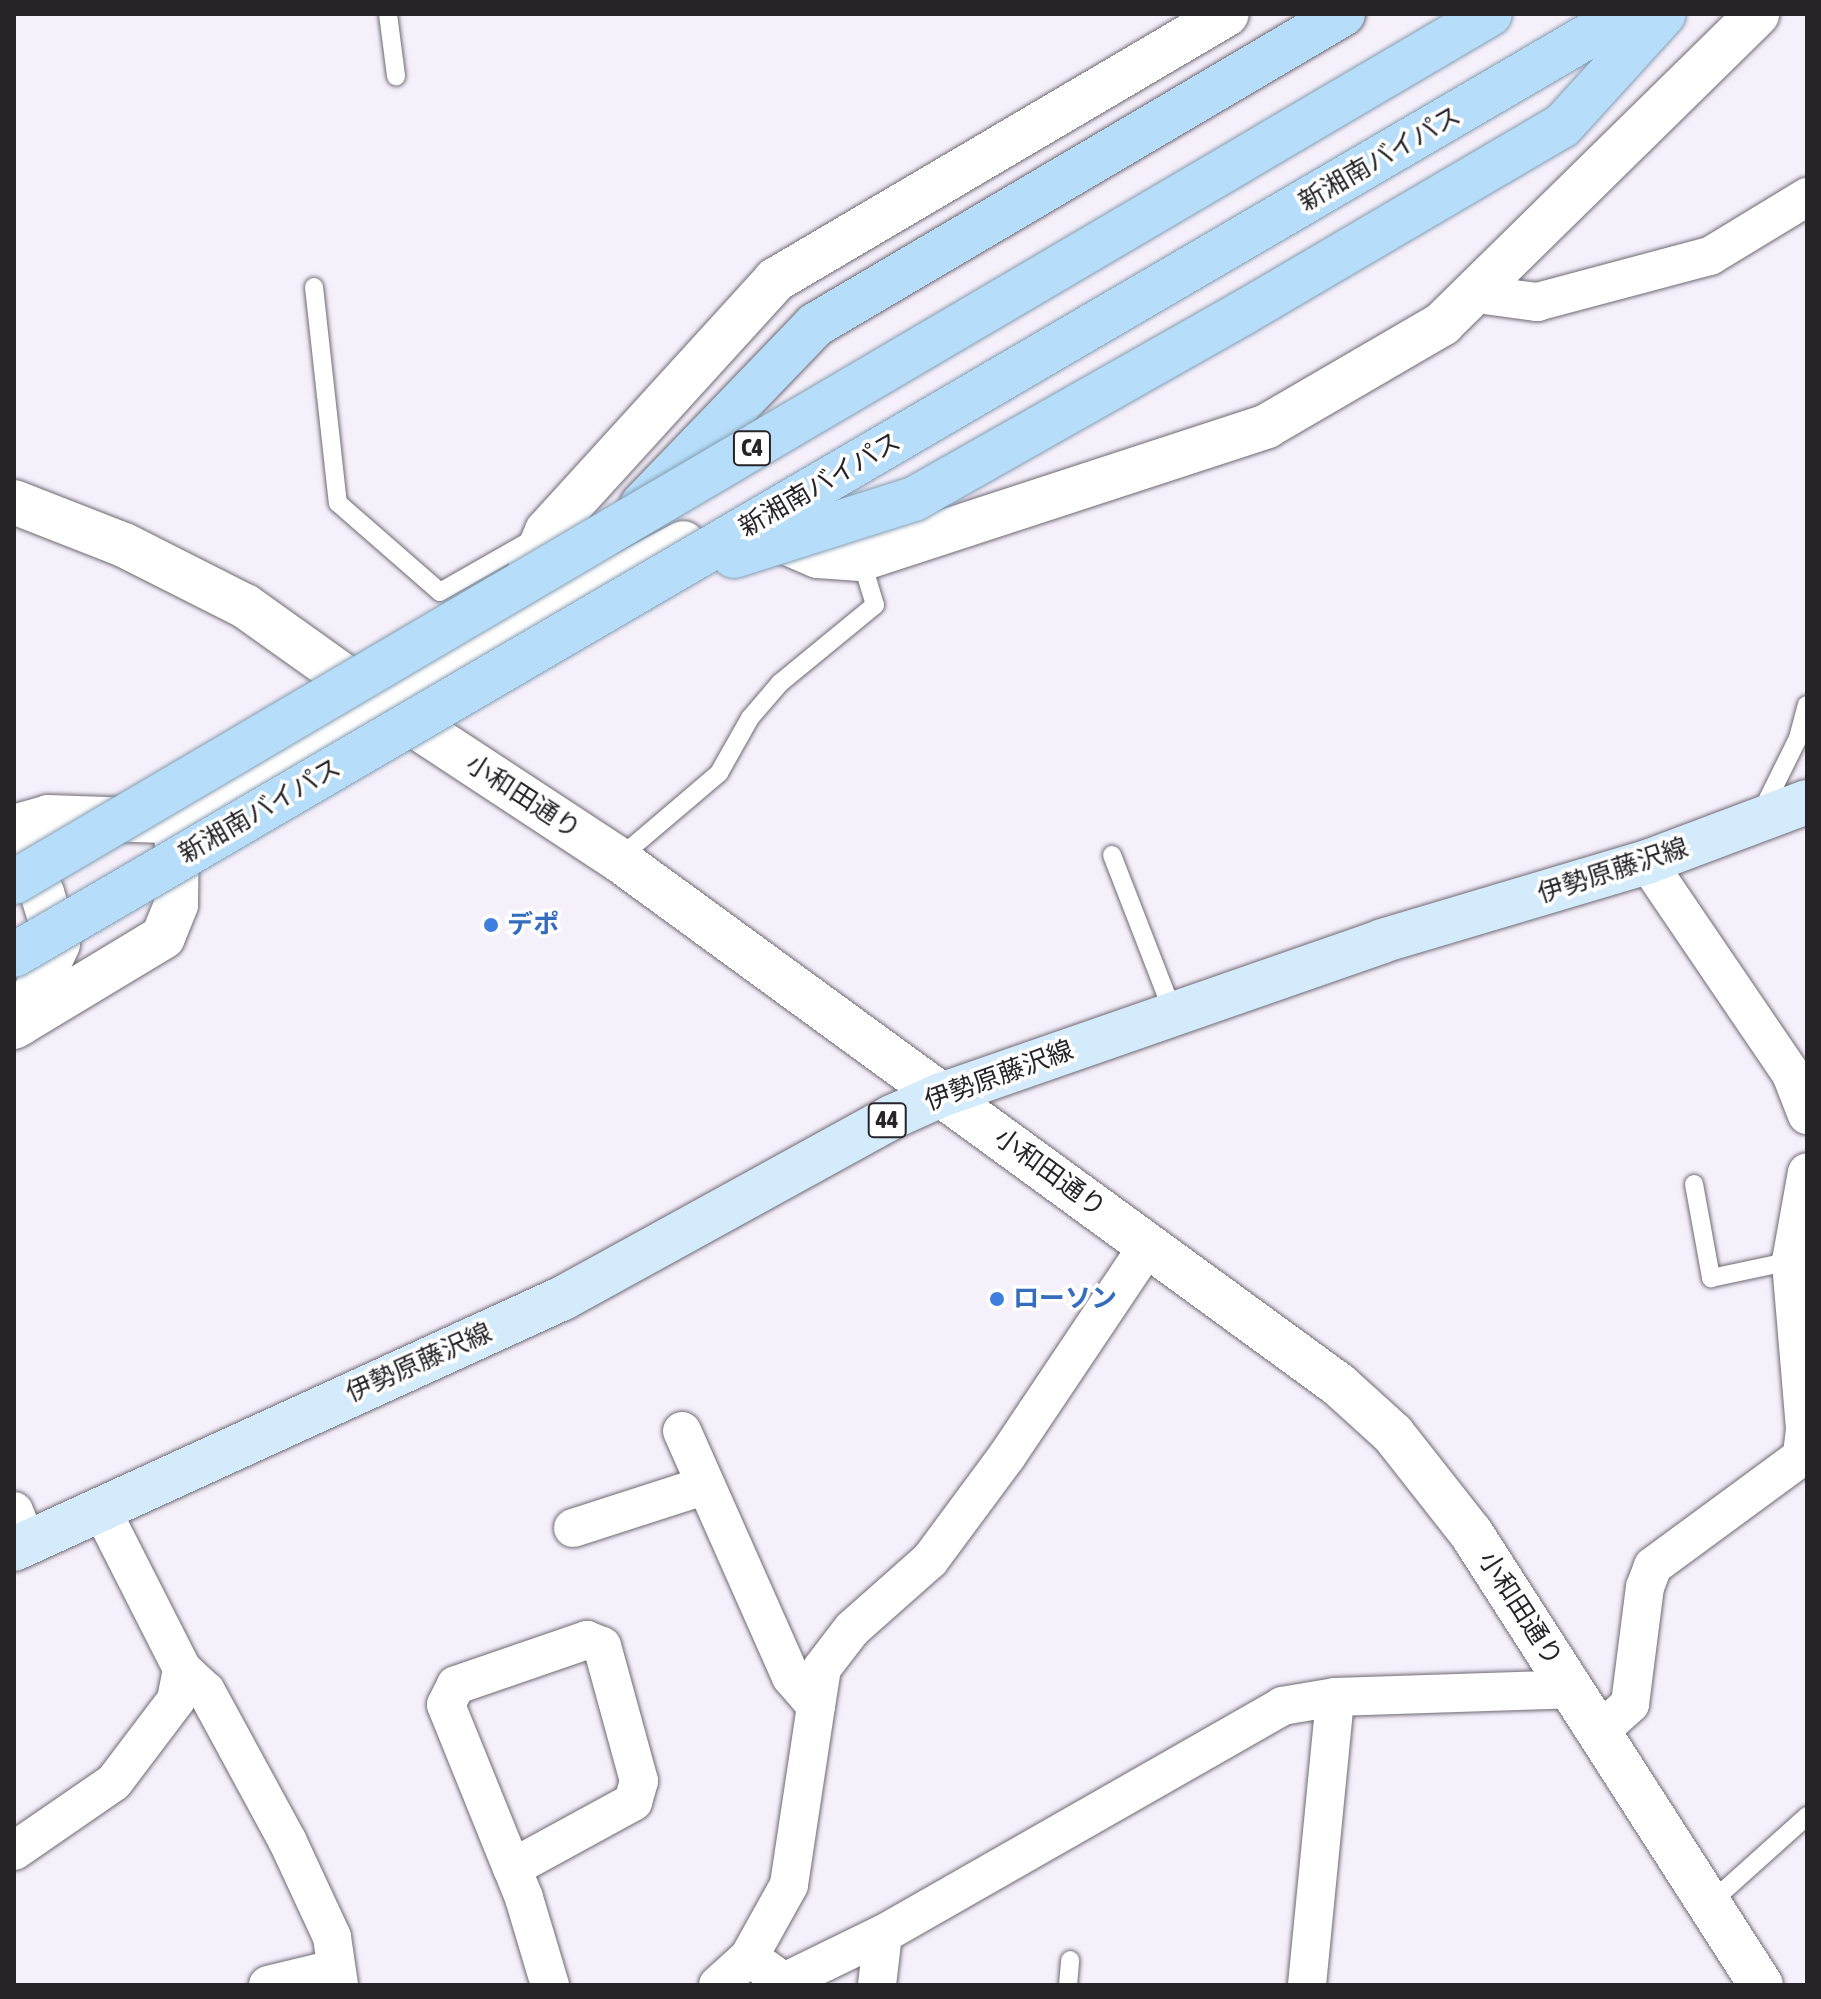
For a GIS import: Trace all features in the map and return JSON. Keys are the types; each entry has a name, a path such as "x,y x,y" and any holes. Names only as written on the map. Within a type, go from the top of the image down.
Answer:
{"highway":[{"path":"627,521 815,325 1343,14"},
{"name":"C4","path":"14,882 1490,14"},
{"name":"新湘南バイパス","path":"14,955 1626,14"},
{"path":"659,579 914,499 1562,126 1664,14"}],"main road":[{"name":"伊勢原藤沢線","path":"18,1535 101,1509 563,1298 892,1117 941,1095 1382,941 1647,862 1807,802"}],"street":[{"path":"435,675 505,620 525,588 547,531 775,280 1227,14"},
{"path":"14,827 48,817 139,824 190,812 385,706 435,675 701,534 723,528 754,529 818,556 861,559 1267,426 1442,324 1477,294 1757,14"},
{"path":"1477,294 1537,302 1710,256 1807,197"},
{"name":"小和田通り","path":"14,502 124,545 245,606 385,706 618,859 1285,1342 1393,1434 1462,1520 1761,1985"},
{"path":"547,531 551,574 560,585 590,591"},
{"path":"17,1025 163,937 176,904 173,843 190,812"},
{"path":"14,852 42,893 58,944 17,1025"},
{"path":"1647,862 1791,1074 1807,1115"},
{"path":"1599,1732 1630,1704 1645,1587 1653,1566 1804,1453 1805,1429 1791,1261 1804,1214 1807,1172"},
{"path":"718,1985 749,1957 789,1885 822,1668 852,1629 930,1560 1149,1244"},
{"path":"682,1431 703,1486 791,1677 816,1706"},
{"path":"573,1528 703,1486"},
{"path":"101,1509 182,1669 206,1691 287,1840 332,1937 336,1977 268,1985"},
{"path":"512,1868 633,1802 639,1781 602,1646 587,1640 456,1685 446,1705 512,1868 550,1985"},
{"path":"14,1851 114,1782 176,1700 182,1669"},
{"path":"749,1957 784,1982 883,1934 1282,1706 1335,1697 1571,1689"},
{"path":"1307,1985 1335,1697"},
{"path":"877,1985 883,1934"}],"lane":[{"path":"388,14 396,76"},
{"path":"314,287 338,503 440,592 547,531"},
{"path":"618,859 719,773 750,718 780,683 875,605 861,559"},
{"path":"1757,822 1798,738 1807,705"},
{"path":"1112,855 1173,1012"},
{"path":"1694,1184 1711,1278 1791,1261"},
{"path":"1709,1904 1807,1816"},
{"path":"1068,1985 1070,1960"}],"place":[{"name":"デポ","path":"491,925"},
{"name":"ローソン","path":"997,1299"}]}
